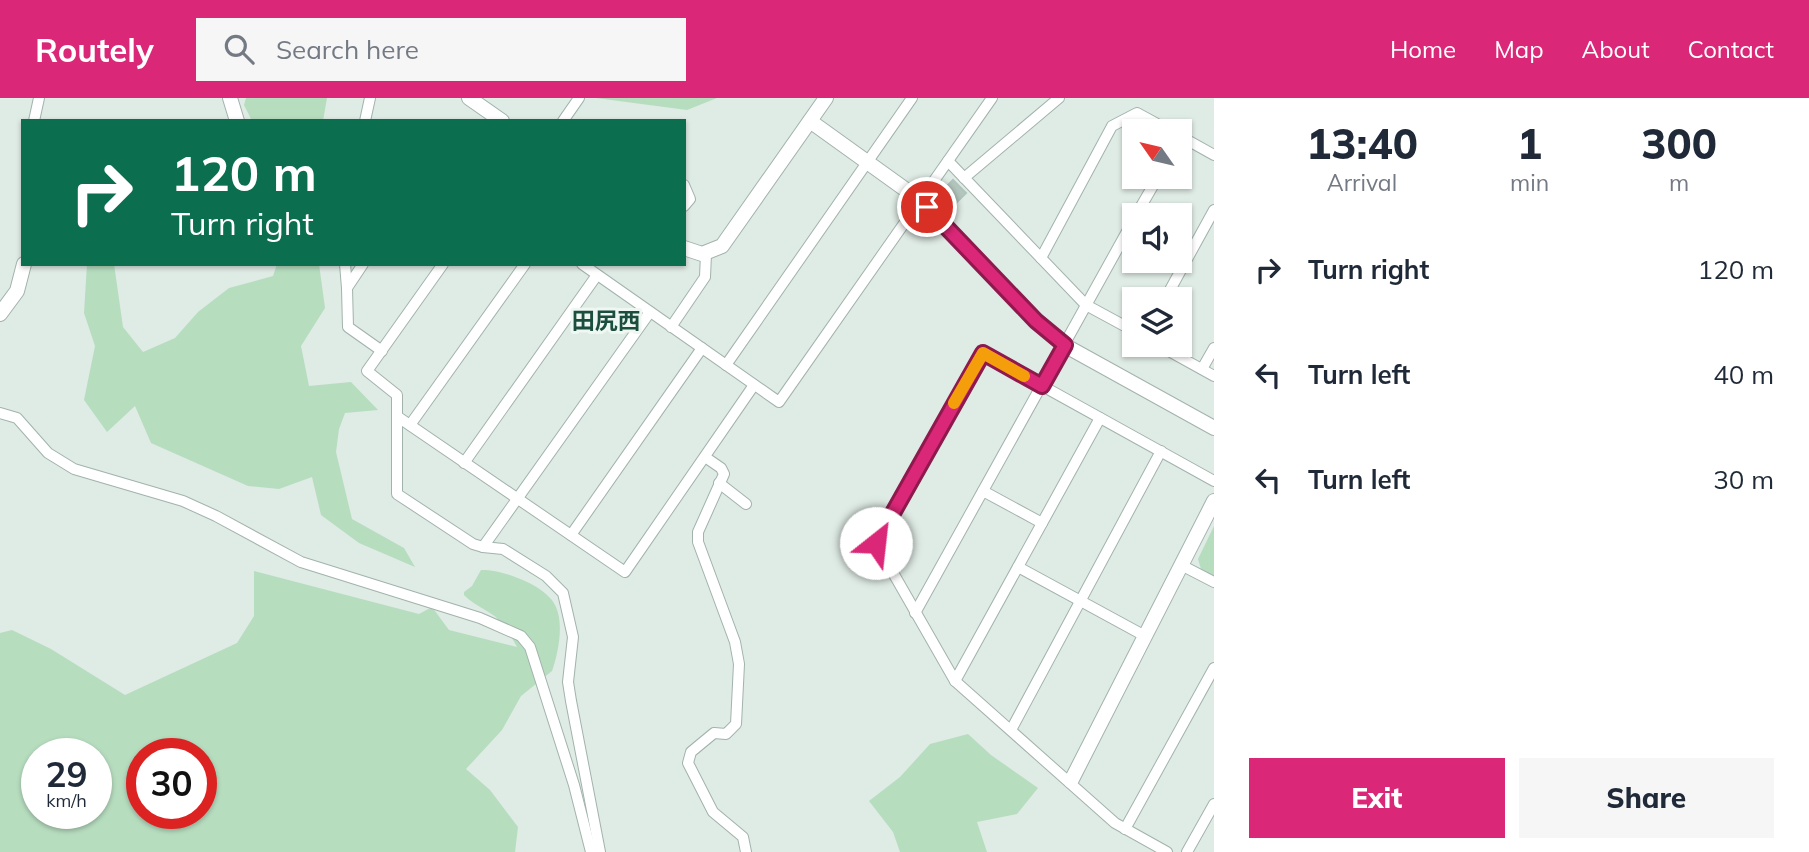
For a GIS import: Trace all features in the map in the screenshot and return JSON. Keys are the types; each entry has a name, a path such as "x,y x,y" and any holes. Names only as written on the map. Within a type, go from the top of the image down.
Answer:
{"street":[{"path":"34,119 39,98"},
{"path":"230,98 236,119"},
{"path":"366,117 370,98"},
{"path":"469,98 499,119"},
{"path":"564,119 579,98"},
{"path":"686,249 706,254 718,249 826,98"},
{"path":"726,365 912,98"},
{"path":"585,266 779,402 992,98"},
{"path":"964,178 1059,98"},
{"path":"1125,119 1137,113 1148,119"},
{"path":"810,121 920,200 1036,321 1065,345 1214,428"},
{"path":"1041,258 1112,126 1122,121"},
{"path":"1192,143 1214,155"},
{"path":"948,161 1086,305 1122,324"},
{"path":"1172,287 1214,210"},
{"path":"915,613 1122,240"},
{"path":"671,327 705,277 706,254"},
{"path":"0,314 17,291 23,266"},
{"path":"345,266 348,327 382,351"},
{"path":"347,288 362,266"},
{"path":"442,266 367,372 397,395 397,494 473,544 503,549 546,576 563,593 573,636 568,682 600,852"},
{"path":"410,425 524,266"},
{"path":"464,463 597,275"},
{"path":"483,547 650,312"},
{"path":"571,535 702,348"},
{"path":"1202,369 1214,348"},
{"path":"1167,852 1125,830 955,681 876,543 983,353 1214,481"},
{"path":"1180,357 1214,376"},
{"path":"398,417 625,572 754,385"},
{"path":"0,413 17,418 48,453 74,469 183,501 301,562 480,618 521,636 530,647 574,785 591,852"},
{"path":"955,681 1100,418"},
{"path":"1011,730 1161,452"},
{"path":"705,457 721,468 724,474 698,532 698,542 734,642 739,664 736,724 726,734 714,733 691,752 688,762 713,812 743,837 746,852"},
{"path":"719,483 746,504"},
{"path":"983,491 1042,523"},
{"path":"1071,781 1214,500"},
{"path":"1181,565 1214,582"},
{"path":"1018,567 1145,636"},
{"path":"1125,830 1214,668"},
{"path":"1187,852 1214,804"}],"green space":[{"path":"246,98 327,98 323,119 251,119 244,105"},
{"path":"596,98 717,98 687,110"},
{"path":"87,266 114,266 123,327 143,352 175,338 198,312 229,288 273,276 276,266 319,266 325,308 301,346 309,386 351,382 378,410 345,413 339,429 336,452 352,519 404,548 415,567 359,543 321,515 312,477 279,489 248,486 151,443 135,406 107,432 84,400 95,346 84,313"},
{"path":"1214,526 1214,576 1201,569 1198,559"},
{"path":"481,570 500,572 523,580 544,592 556,607 560,622 552,671 521,696 502,730 466,769 490,790 518,827 515,852 0,852 0,633 12,630 51,649 125,695 237,643 254,616 254,571 419,614 432,607 449,630 517,647 497,618 471,601 464,592 472,586"},
{"path":"968,734 991,755 1038,788 1017,814 977,822 987,852 900,852 893,832 869,801 900,777 930,744"}],"building":[{"path":"953,180 966,193 954,205 951,201 948,204 939,194"}],"slow traffic":[{"path":"954,403 983,353 1024,376"}],"district":[{"name":"田尻西","path":"606,320"}],"route":[{"path":"876,543 983,353 1042,386 1065,345 1036,321 927,207"}]}
